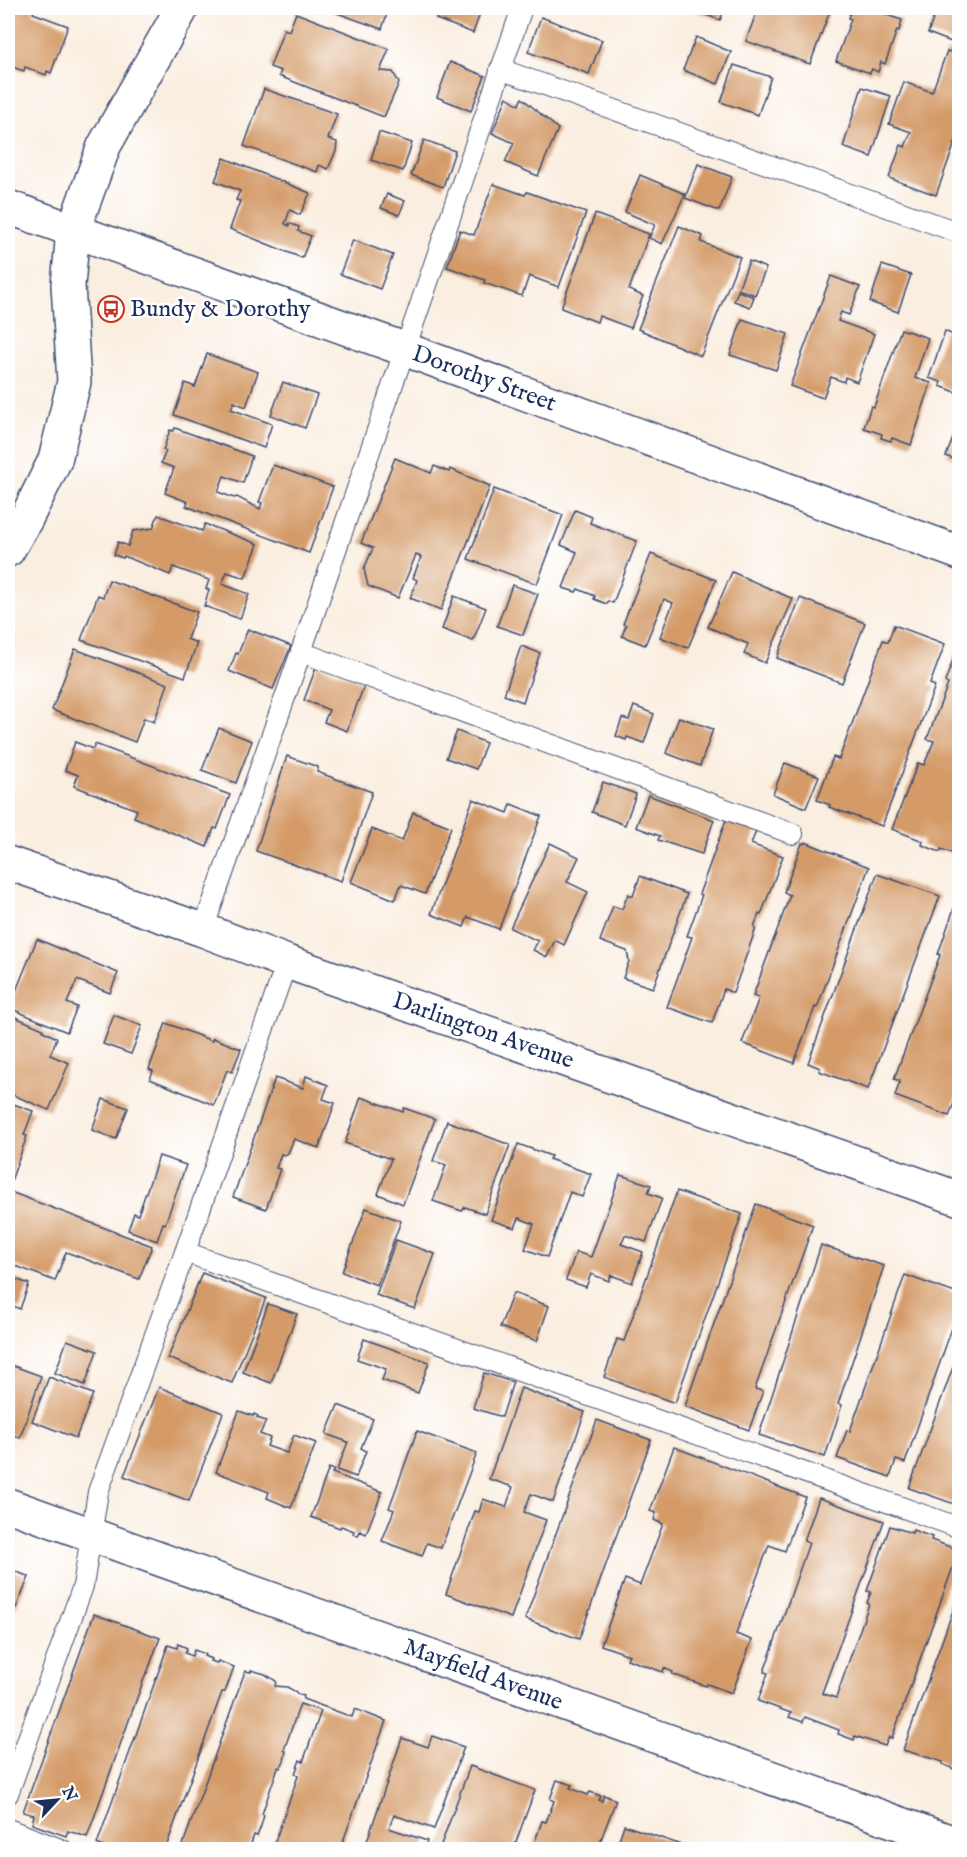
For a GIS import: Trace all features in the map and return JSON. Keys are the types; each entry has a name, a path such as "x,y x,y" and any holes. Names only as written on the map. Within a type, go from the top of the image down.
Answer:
{"street":[{"path":"8,550 55,460 74,382 68,285 73,231 104,146 182,8"},
{"name":"Dorothy Street","path":"8,207 404,349 960,554"},
{"name":"Darlington Avenue","path":"8,862 960,1199"},
{"name":"Mayfield Avenue","path":"8,1505 960,1845"}],"lane":[{"path":"202,930 301,652 522,8"},
{"path":"500,69 960,233"},
{"path":"301,652 793,834"},
{"path":"8,1794 83,1586 98,1492 287,962"},
{"path":"185,1252 960,1528"},
{"path":"8,1829 63,1850"}],"building":[{"path":"8,8 35,8 33,13 68,26 51,73 47,71 46,75 25,67 24,71 12,67 11,70 8,69"},
{"path":"323,8 389,8 382,29"},
{"path":"425,8 482,8 473,33 436,19 438,13"},
{"path":"687,8 725,8 720,20"},
{"path":"758,8 831,8 810,64 746,41"},
{"path":"852,8 889,8 886,15 902,20 885,64 881,62 878,72 872,69 870,73 836,61 851,19 848,18"},
{"path":"937,8 960,8 960,129 936,195 889,178 901,145 905,147 911,132 889,124 904,82 932,92 947,51 950,52 954,43 928,33"},
{"path":"296,13 389,49 380,71 393,72 399,83 384,117 279,76 281,71 270,67 284,29 289,31"},
{"path":"541,17 602,40 589,74 528,52"},
{"path":"696,37 731,52 718,84 683,70"},
{"path":"450,62 485,76 471,111 437,97"},
{"path":"734,65 771,77 758,115 721,102"},
{"path":"862,87 891,96 871,157 843,147"},
{"path":"264,89 337,114 328,139 337,142 336,151 328,169 319,165 317,172 244,146"},
{"path":"507,97 519,105 522,98 558,129 538,176 505,162 514,143 492,133"},
{"path":"8,99 15,102 8,120"},
{"path":"379,132 412,143 403,171 371,160"},
{"path":"424,140 455,151 443,187 411,175"},
{"path":"224,158 310,193 300,215 290,210 285,224 289,226 289,223 299,227 298,231 311,236 302,258 230,229 240,201 236,200 240,191 215,181"},
{"path":"698,164 732,177 719,211 685,198"},
{"path":"640,175 685,194 662,244 649,238 655,225 625,212"},
{"path":"493,184 525,195 527,192 586,213 559,287 529,276 522,296 447,267 460,230 474,235"},
{"path":"387,194 405,201 399,215 381,208"},
{"path":"595,214 649,234 629,290 643,296 631,328 599,316 597,322 561,308"},
{"path":"679,226 703,236 701,242 740,257 701,356 638,329"},
{"path":"353,240 393,255 380,289 340,274"},
{"path":"749,261 766,268 755,295 738,289"},
{"path":"882,265 911,275 898,312 870,302"},
{"path":"831,276 860,287 849,315 841,312 838,321 874,334 857,382 845,377 844,382 831,377 823,398 790,386"},
{"path":"738,291 754,297 750,307 734,301"},
{"path":"742,319 788,334 776,370 730,355"},
{"path":"959,325 960,389 958,393 940,386 941,382 929,378 945,331 955,336"},
{"path":"901,329 928,338 915,378 931,383 911,445 892,438 891,441 881,438 882,434 864,428 871,406 874,407"},
{"path":"207,354 258,372 246,407 234,402 231,409 272,424 264,448 174,415 185,383 195,387"},
{"path":"283,382 317,395 305,428 271,415"},
{"path":"960,420 960,462 946,456"},
{"path":"175,428 252,456 243,483 224,476 218,492 237,497 260,509 262,503 259,502 273,465 333,487 309,553 186,506 188,502 165,493 174,468 161,463 166,451 163,450 170,430 173,431"},
{"path":"395,458 431,473 434,466 449,472 450,469 490,486 441,610 410,598 417,580 413,578 421,557 416,555 398,598 368,586 364,569 373,548 361,543"},
{"path":"494,489 563,515 537,584 468,559"},
{"path":"575,510 592,517 590,523 637,541 613,603 608,601 607,604 594,599 595,596 578,589 576,592 563,588 577,552 561,545"},
{"path":"158,515 202,531 205,524 258,544 245,578 227,572 222,584 249,594 240,619 204,606 209,590 206,589 209,580 173,567 170,575 124,556 123,558 114,555 118,542 128,546 133,531 153,528"},
{"path":"651,554 716,580 688,648 660,637 673,603 664,599 645,645 622,636 626,625 623,624"},
{"path":"732,572 793,599 765,663 744,654 748,644 708,627"},
{"path":"109,580 197,612 187,639 197,643 185,677 81,640 98,595 103,597"},
{"path":"512,585 538,594 523,635 497,626"},
{"path":"454,596 486,608 473,641 442,629"},
{"path":"800,598 865,623 842,683 777,658"},
{"path":"894,625 945,644 930,684 935,686 882,826 829,807 830,805 817,800 833,757 839,759 883,640 888,642"},
{"path":"248,629 291,646 273,689 229,671"},
{"path":"959,643 960,850 957,855 922,845 923,841 892,829 918,763 924,765 934,741 927,739 948,684 945,682"},
{"path":"521,646 540,653 523,702 504,695"},
{"path":"75,649 168,684 154,722 144,718 135,742 52,710"},
{"path":"317,665 365,683 347,731 324,722 329,710 304,700"},
{"path":"634,706 654,714 644,743 616,736 622,718 629,720"},
{"path":"679,717 713,729 700,766 666,753"},
{"path":"219,728 252,741 236,783 202,770"},
{"path":"457,731 486,743 476,769 446,758"},
{"path":"75,742 93,749 95,744 230,795 217,829 214,828 207,847 134,817 137,810 74,786 78,775 65,770"},
{"path":"287,756 318,767 317,772 372,792 341,881 256,851"},
{"path":"785,763 819,776 806,808 773,794"},
{"path":"603,782 636,794 625,825 592,812"},
{"path":"648,795 714,820 702,854 658,840 660,836 636,827"},
{"path":"473,799 508,813 511,804 541,816 499,929 468,917 464,927 431,914"},
{"path":"413,812 451,827 425,894 401,885 395,900 351,882 372,829 402,841"},
{"path":"726,820 756,831 751,844 783,856 761,915 759,914 754,927 756,928 733,993 724,989 712,1023 667,1007 692,937 687,936 702,895 699,894"},
{"path":"805,842 869,867 817,1008 815,1007 794,1063 742,1043 759,998 753,996 790,895 784,892 802,843"},
{"path":"550,843 579,857 567,882 588,892 564,945 555,940 547,957 533,950 538,941 510,928"},
{"path":"877,874 940,896 868,1089 819,1071 820,1068 808,1063"},
{"path":"640,876 687,894 653,988 623,978 629,961 627,951 600,941 613,906 622,909 628,894 633,896"},
{"path":"959,894 960,1088 949,1116 895,1096 900,1081 894,1079 940,955 938,954"},
{"path":"37,939 118,973 110,993 77,980 67,1003 77,1007 67,1032 9,1008"},
{"path":"8,1014 43,1029 57,1038 50,1055 69,1063 49,1110 8,1093"},
{"path":"114,1015 142,1026 131,1054 103,1044"},
{"path":"166,1023 212,1041 213,1038 241,1049 232,1072 227,1070 214,1105 150,1079 153,1071 149,1069"},
{"path":"306,1076 328,1085 323,1099 335,1103 319,1148 294,1139 288,1153 281,1154 276,1168 280,1169 266,1209 233,1197 275,1078 303,1088"},
{"path":"361,1097 403,1112 404,1108 435,1119 403,1204 378,1194 391,1159 345,1143"},
{"path":"103,1099 128,1108 116,1139 92,1130"},
{"path":"8,1102 33,1111 11,1181 8,1179"},
{"path":"447,1121 510,1145 485,1214 465,1207 462,1211 433,1201 446,1165 433,1161"},
{"path":"518,1144 551,1156 549,1159 591,1174 582,1197 570,1192 547,1257 525,1249 534,1224 519,1218 515,1228 491,1220"},
{"path":"159,1156 186,1165 157,1241 128,1230 134,1213 138,1215"},
{"path":"620,1175 651,1185 648,1193 662,1198 646,1242 625,1235 621,1244 643,1252 632,1283 611,1275 609,1281 591,1274 586,1287 566,1280 576,1252 591,1257"},
{"path":"8,1191 152,1246 139,1279 66,1252 55,1281 8,1263"},
{"path":"677,1191 742,1214 675,1403 604,1377 617,1339 624,1341"},
{"path":"756,1204 813,1225 755,1389 763,1391 749,1430 685,1406"},
{"path":"366,1208 401,1221 377,1285 342,1272"},
{"path":"396,1240 435,1254 415,1309 376,1295"},
{"path":"821,1245 884,1266 838,1404 842,1405 825,1457 759,1435"},
{"path":"202,1273 266,1298 232,1383 168,1358"},
{"path":"905,1275 958,1294 960,1305 905,1463 896,1460 890,1477 837,1458 847,1430 850,1431"},
{"path":"8,1276 29,1284 20,1309 8,1304"},
{"path":"513,1293 549,1306 537,1341 500,1327"},
{"path":"268,1304 297,1314 271,1383 243,1372"},
{"path":"364,1339 429,1362 418,1393 382,1380 386,1369 357,1359"},
{"path":"67,1340 97,1351 85,1385 55,1373"},
{"path":"960,1348 960,1506 909,1488"},
{"path":"8,1364 41,1376 20,1438 8,1433"},
{"path":"484,1373 513,1382 502,1417 473,1408"},
{"path":"49,1377 93,1394 76,1438 32,1421"},
{"path":"159,1387 223,1413 189,1501 124,1476"},
{"path":"521,1388 585,1412 553,1502 531,1494 524,1512 546,1520 511,1618 446,1594 475,1511 479,1512 483,1499 506,1507 513,1487 489,1479"},
{"path":"338,1405 373,1419 361,1448 366,1451 356,1477 337,1470 348,1442 326,1434"},
{"path":"239,1411 253,1416 254,1414 258,1416 257,1418 266,1421 260,1434 270,1438 267,1446 287,1453 294,1435 316,1443 291,1508 267,1498 269,1492 216,1472"},
{"path":"597,1420 651,1440 579,1639 525,1619"},
{"path":"417,1431 477,1453 441,1548 427,1543 422,1556 382,1541 394,1510 389,1508"},
{"path":"674,1447 805,1497 785,1551 769,1545 736,1634 752,1640 732,1693 672,1674 673,1672 664,1668 663,1672 627,1659 629,1655 601,1645 625,1579 640,1585 663,1524 654,1520 656,1513 650,1511"},
{"path":"329,1468 334,1470 332,1473 382,1492 366,1534 360,1531 358,1536 353,1534 354,1531 311,1517"},
{"path":"819,1498 884,1521 822,1693 836,1698 869,1604 867,1603 871,1592 867,1591 890,1526 912,1533 913,1530 932,1537 931,1540 959,1550 892,1738 889,1737 885,1746 855,1736 854,1740 838,1734 839,1730 805,1717 803,1722 789,1717 791,1713 758,1701 768,1673 764,1672 809,1543 804,1541"},
{"path":"8,1568 29,1577 16,1608 8,1605"},
{"path":"960,1591 960,1768 958,1771 942,1764 943,1762 903,1750"},
{"path":"94,1614 160,1638 87,1837 68,1831 66,1836 32,1824 34,1815 23,1812"},
{"path":"178,1644 187,1648 185,1653 192,1656 194,1650 205,1654 204,1656 211,1659 210,1661 217,1663 218,1661 234,1667 225,1692 222,1692 165,1850 110,1850 97,1844 168,1645 177,1648"},
{"path":"251,1670 265,1674 276,1681 275,1686 287,1687 304,1696 303,1699 352,1717 355,1709 386,1721 340,1850 272,1850 298,1776 295,1774 297,1768 300,1760 303,1762 321,1711 300,1704 284,1750 286,1751 284,1761 280,1768 278,1767 262,1814 264,1815 261,1826 257,1836 254,1835 249,1850 181,1850 245,1671 251,1672"},
{"path":"432,1736 464,1747 434,1829 394,1815 389,1828 427,1841 424,1850 364,1850 402,1738 428,1747"},
{"path":"470,1766 535,1790 513,1850 439,1850"},
{"path":"557,1780 572,1785 570,1788 588,1795 590,1792 601,1796 599,1800 602,1801 604,1795 616,1800 597,1850 532,1850 542,1821 546,1822 554,1801 550,1799"},
{"path":"624,1825 693,1850 611,1850 613,1844 617,1846"}],"place":[{"name":"Bundy & Dorothy","path":"111,309"}]}
